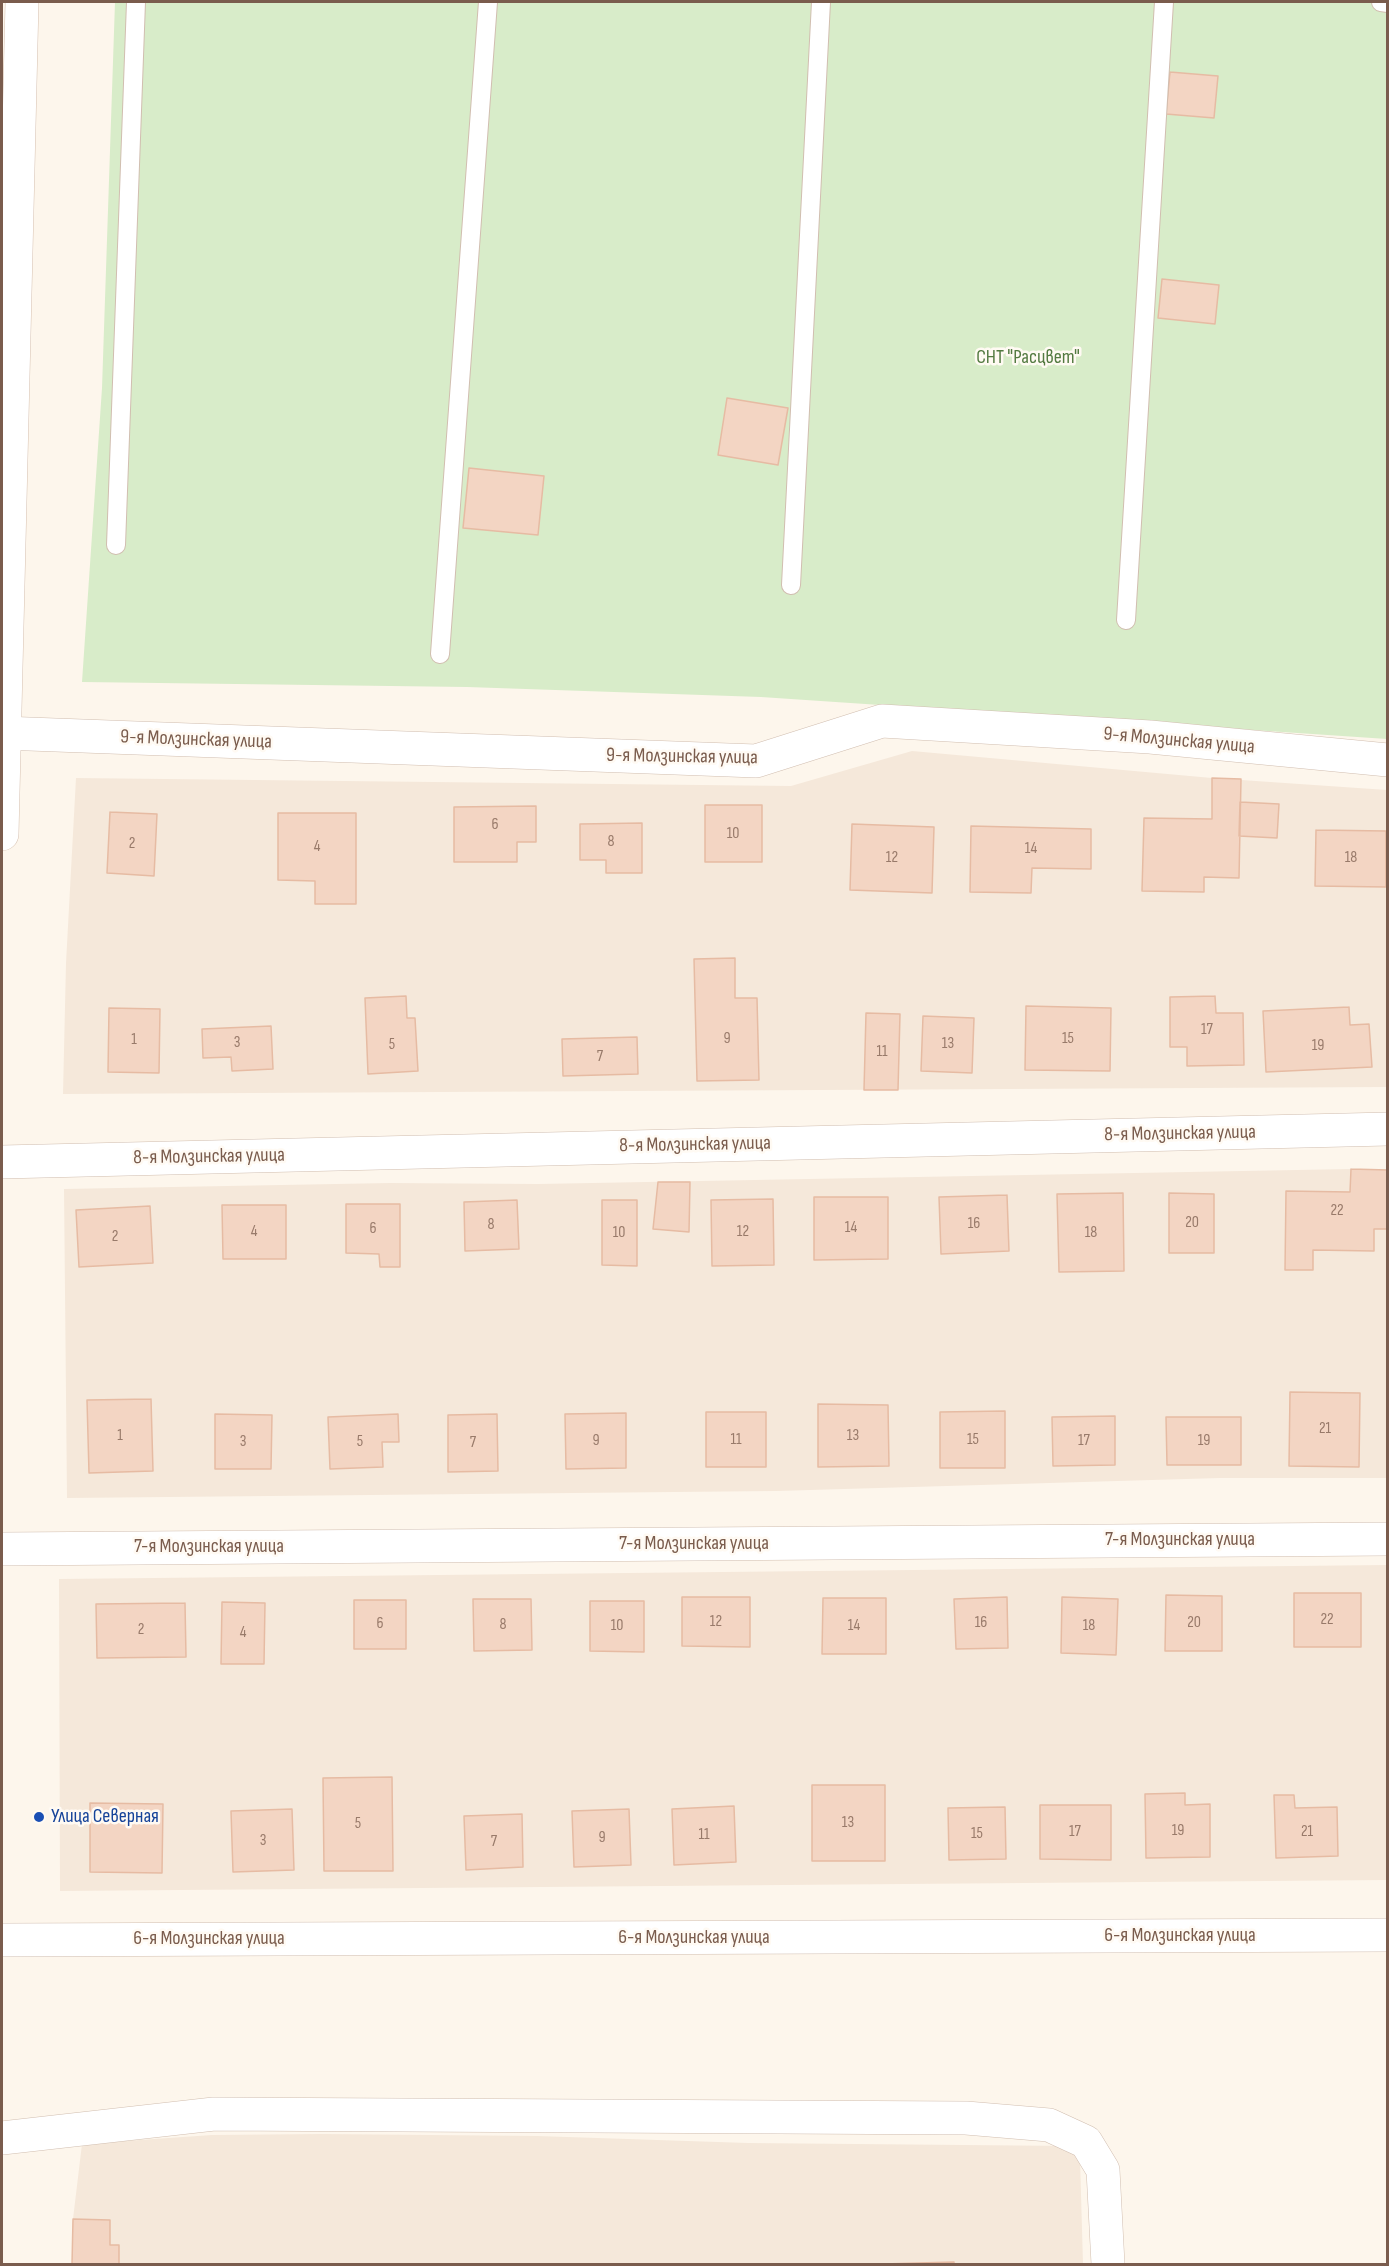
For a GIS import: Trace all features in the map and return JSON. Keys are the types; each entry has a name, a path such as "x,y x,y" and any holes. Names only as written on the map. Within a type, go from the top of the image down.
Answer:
{"street":[{"path":"2,834 22,2"},
{"name":"9-я Молзинская улица","path":"3,733 756,761 882,722 1150,737 1388,760"},
{"name":"8-я Молзинская улица","path":"2,1162 1388,1129"},
{"name":"7-я Молзинская улица","path":"2,1549 1388,1539"},
{"name":"6-я Молзинская улица","path":"2,1940 1388,1935"},
{"path":"2,2138 214,2114 966,2118 1049,2125 1086,2142 1102,2170 1108,2265"}],"lane":[{"path":"116,545 136,2"},
{"path":"440,654 488,2"},
{"path":"791,585 821,2"},
{"path":"1126,620 1164,2"},
{"path":"1381,2 1388,3"}],"shaded area":[{"path":"912,751 1212,778 1387,790 1387,1087 63,1094 66,963 76,778 791,786"},
{"path":"1387,1170 1387,1478 1220,1478 776,1491 67,1498 64,1189 390,1183 538,1184"},
{"path":"1387,1565 1387,1880 60,1891 59,1579"},
{"path":"212,2135 537,2136 748,2143 1071,2146 1080,2159 1083,2264 72,2264 73,2219 82,2144"}],"green space":[{"name":"СНТ \"Расцвет\"","path":"115,2 1387,2 1387,739 761,697 467,687 82,682 102,388"}],"building":[{"path":"1170,72 1218,76 1214,118 1166,114"},
{"path":"1162,279 1219,285 1215,324 1158,318"},
{"path":"727,398 788,408 778,465 718,455"},
{"path":"469,468 544,476 538,535 463,528"},
{"path":"1212,778 1241,779 1239,878 1204,877 1204,892 1142,891 1144,818 1212,819"},
{"path":"1240,802 1279,804 1277,838 1239,836"},
{"path":"705,805 762,805 762,862 705,862"},
{"path":"536,806 536,842 517,842 517,862 454,862 454,807"},
{"path":"110,812 157,814 154,876 107,873"},
{"path":"278,813 356,813 356,904 315,904 315,881 278,880"},
{"path":"642,823 642,873 606,873 606,860 580,860 580,824"},
{"path":"852,824 934,827 932,893 850,890"},
{"path":"971,826 1091,829 1091,869 1032,868 1031,893 970,892"},
{"path":"1316,830 1386,831 1386,887 1315,886"},
{"path":"735,958 735,998 757,998 759,1080 697,1081 694,959"},
{"path":"406,996 407,1018 415,1018 418,1071 368,1074 365,998"},
{"path":"1215,996 1216,1013 1243,1013 1244,1065 1187,1066 1187,1047 1170,1047 1170,997"},
{"path":"1026,1006 1111,1008 1110,1071 1025,1070"},
{"path":"1349,1007 1350,1025 1369,1024 1372,1067 1266,1072 1263,1011"},
{"path":"109,1008 160,1009 159,1073 108,1072"},
{"path":"866,1013 900,1014 898,1090 864,1090"},
{"path":"923,1016 974,1018 972,1073 921,1071"},
{"path":"271,1026 273,1069 232,1071 231,1057 203,1058 202,1029"},
{"path":"637,1037 638,1074 563,1076 562,1039"},
{"path":"1351,1169 1388,1170 1388,1229 1374,1229 1374,1251 1313,1250 1313,1270 1285,1270 1286,1191 1350,1192"},
{"path":"658,1182 690,1182 689,1232 653,1229"},
{"path":"1123,1193 1124,1271 1059,1272 1057,1194"},
{"path":"1169,1193 1214,1194 1214,1253 1169,1253"},
{"path":"1007,1195 1009,1251 941,1254 939,1197"},
{"path":"814,1197 888,1197 888,1259 814,1260"},
{"path":"773,1199 774,1265 712,1266 711,1200"},
{"path":"517,1200 519,1249 465,1251 464,1202"},
{"path":"602,1200 637,1200 637,1266 602,1265"},
{"path":"346,1204 400,1204 400,1267 380,1267 379,1254 346,1253"},
{"path":"222,1205 286,1205 286,1259 223,1259"},
{"path":"150,1206 153,1263 79,1267 76,1210"},
{"path":"1290,1392 1360,1393 1359,1467 1289,1466"},
{"path":"151,1399 153,1471 89,1473 87,1400"},
{"path":"818,1404 888,1405 889,1466 818,1467"},
{"path":"1005,1411 1005,1468 940,1468 940,1412"},
{"path":"706,1412 766,1412 766,1467 706,1467"},
{"path":"626,1413 626,1468 566,1469 565,1414"},
{"path":"215,1414 272,1415 271,1469 215,1469"},
{"path":"398,1414 399,1442 382,1442 383,1467 330,1469 328,1417"},
{"path":"497,1414 498,1471 448,1472 448,1415"},
{"path":"1115,1416 1115,1465 1053,1466 1052,1417"},
{"path":"1166,1417 1241,1417 1241,1465 1167,1465"},
{"path":"1294,1593 1361,1593 1361,1647 1294,1647"},
{"path":"1166,1595 1222,1596 1222,1651 1165,1651"},
{"path":"682,1597 750,1597 750,1647 682,1646"},
{"path":"1007,1597 1008,1648 956,1649 954,1599"},
{"path":"1062,1597 1118,1599 1116,1655 1061,1653"},
{"path":"823,1598 886,1598 886,1654 822,1654"},
{"path":"473,1599 531,1599 532,1650 474,1651"},
{"path":"354,1600 406,1600 406,1649 354,1649"},
{"path":"590,1601 644,1601 644,1652 590,1651"},
{"path":"222,1602 265,1603 264,1664 221,1664"},
{"path":"185,1603 186,1657 97,1658 96,1604"},
{"path":"392,1777 393,1871 324,1871 323,1778"},
{"path":"812,1785 885,1785 885,1861 812,1861"},
{"path":"1185,1793 1185,1805 1210,1804 1210,1857 1146,1858 1145,1794"},
{"path":"1274,1795 1294,1795 1295,1808 1337,1807 1338,1856 1276,1858"},
{"path":"90,1803 163,1804 162,1873 90,1872"},
{"path":"1040,1805 1111,1805 1111,1860 1040,1859"},
{"path":"734,1806 736,1862 674,1865 672,1809"},
{"path":"1005,1807 1006,1859 949,1860 948,1808"},
{"path":"292,1809 294,1870 233,1872 231,1811"},
{"path":"629,1809 631,1865 574,1867 572,1811"},
{"path":"522,1814 523,1867 466,1870 464,1816"},
{"path":"73,2219 110,2220 110,2245 119,2245 119,2264 72,2264"},
{"path":"954,2262 954,2264 883,2264"}],"place":[{"name":"Улица Северная","path":"39,1817"}]}
